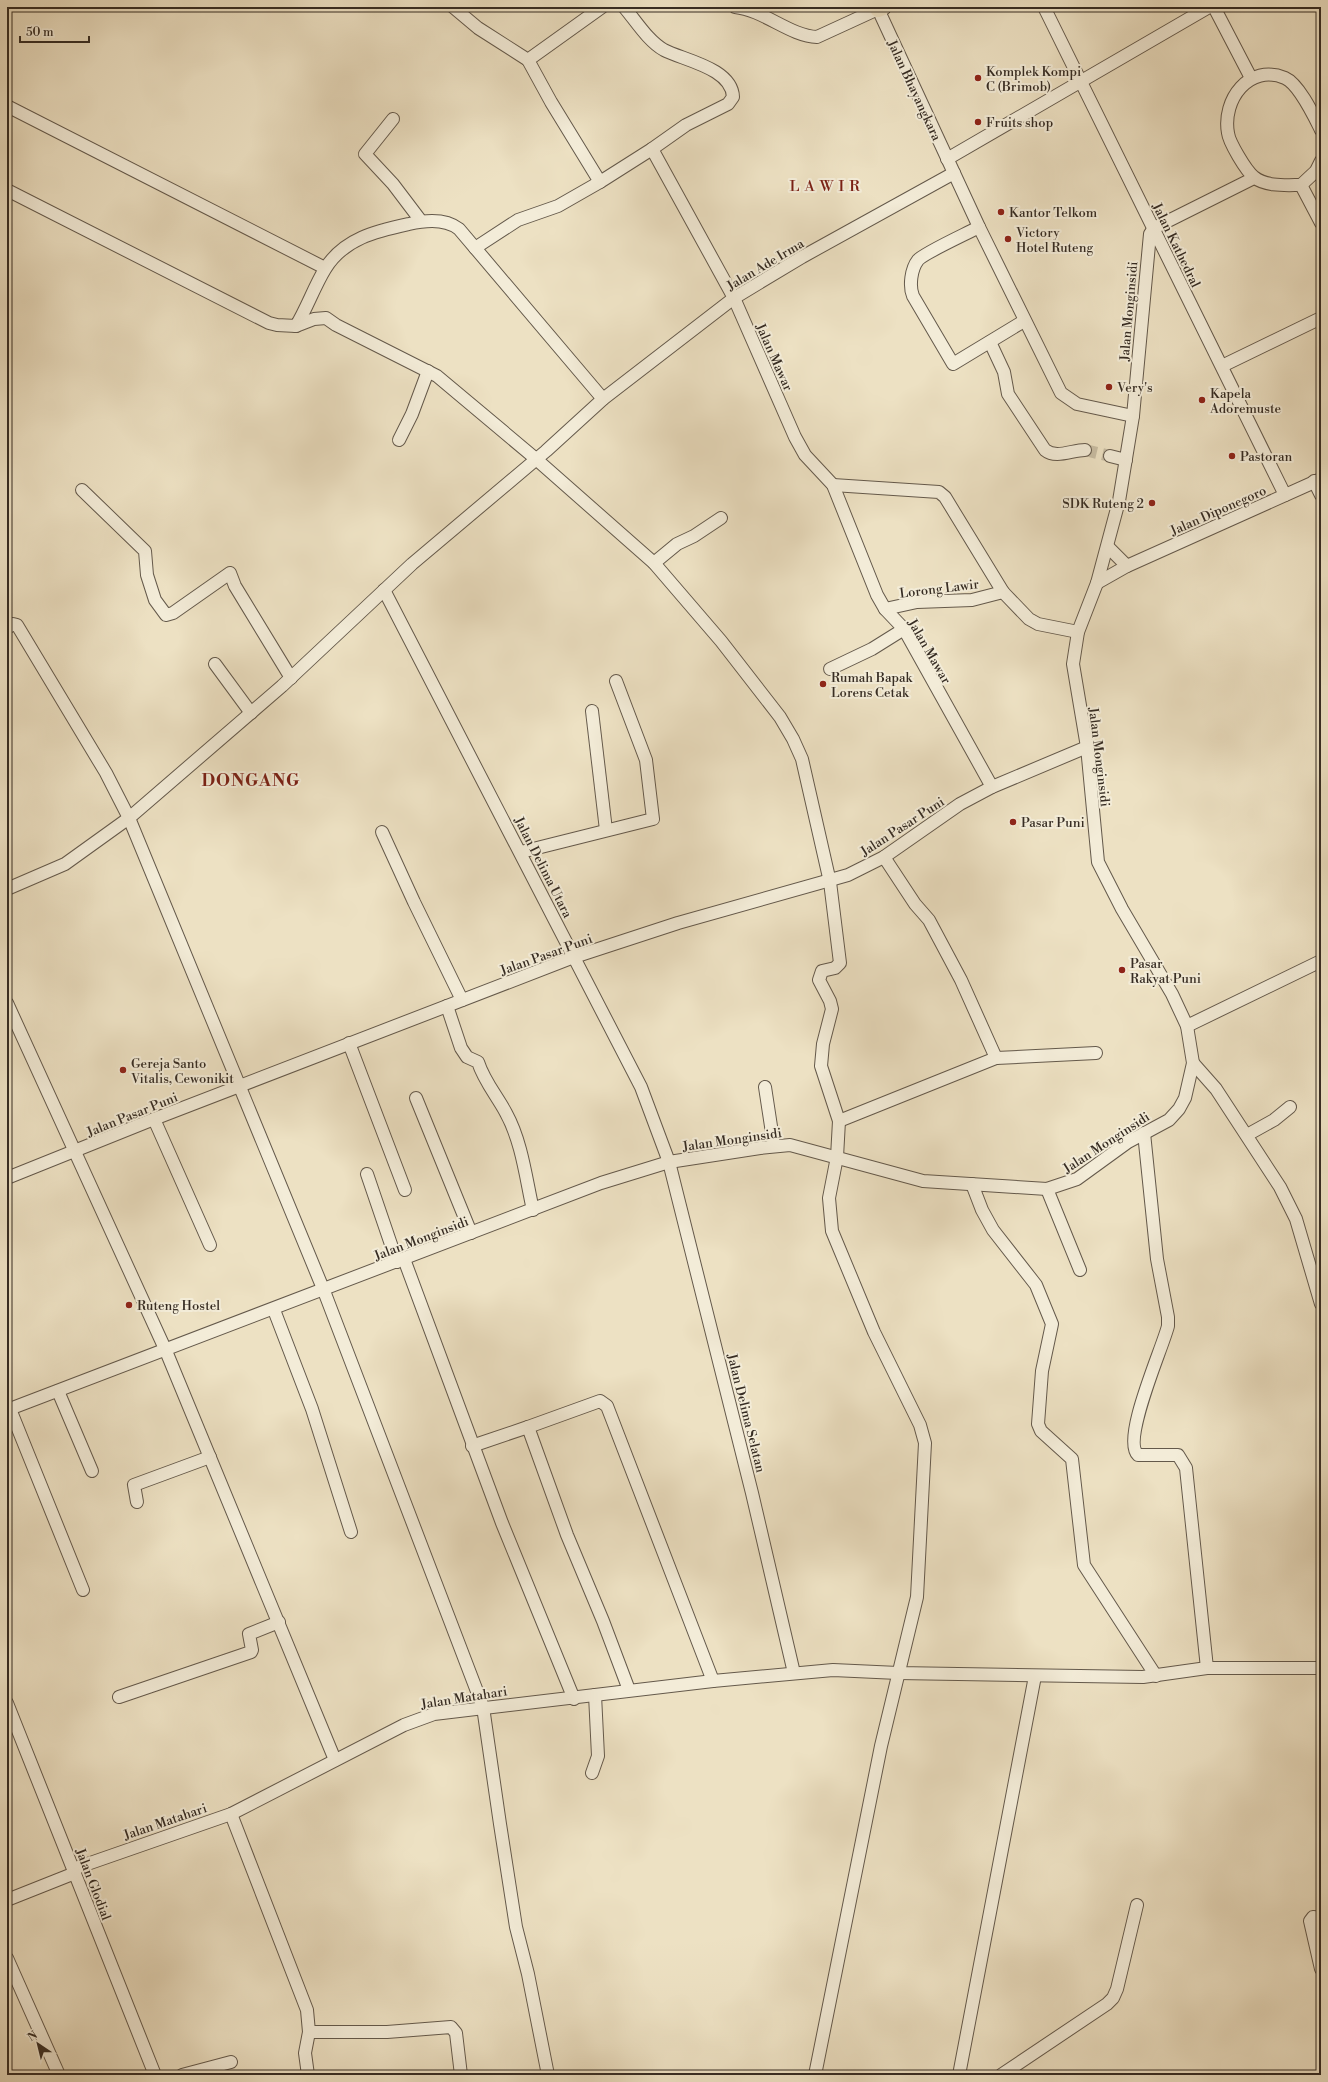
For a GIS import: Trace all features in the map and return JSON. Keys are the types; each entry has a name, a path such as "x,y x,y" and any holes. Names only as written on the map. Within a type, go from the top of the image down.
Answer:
{"street":[{"path":"453,7 478,28 528,60 551,102 600,182"},
{"path":"528,60 602,7"},
{"path":"475,248 518,220 558,206 600,182 652,149 686,125 728,104 733,94 727,82 709,67 664,50 652,41 624,7"},
{"path":"735,7 744,8 809,37 817,37 879,8"},
{"name":"Jalan Kathedral","path":"1044,7 1285,495"},
{"path":"947,159 1209,7"},
{"path":"1214,7 1250,78"},
{"name":"Jalan Bhayangkara","path":"879,8 947,159 1057,387 1065,398 1077,404 1133,416"},
{"path":"1321,130 1298,91 1285,78 1265,74 1250,78 1235,93 1227,116 1228,134 1245,167 1254,178 1276,185 1301,184 1316,171 1321,161"},
{"path":"7,106 325,268"},
{"path":"393,119 365,154 392,184 421,221"},
{"name":"Jalan Mawar","path":"652,149 734,298 795,437 805,455 832,485 877,595 886,609 904,629 992,787"},
{"name":"Jalan Ade Irma","path":"7,889 65,864 128,818 291,678 384,590 603,399 734,298 802,257 954,173"},
{"path":"1154,228 1254,178"},
{"path":"1301,184 1321,223"},
{"path":"7,190 269,323 284,326 296,326 314,319 326,318 336,325 428,371 536,459 654,562 721,641 780,717 794,739 802,759 830,882 840,963 835,968 822,971 819,980 830,1001 832,1009 823,1044 821,1066 839,1121 836,1157 829,1198 832,1231 874,1332 920,1425 925,1442 917,1597 881,1746 815,2075"},
{"path":"296,326 325,268 358,239 374,232 421,221 454,225 603,399"},
{"path":"979,227 919,260 912,272 912,291 953,364 1024,321"},
{"name":"Jalan Monginsidi","path":"9,1410 58,1390 324,1291 601,1183 669,1162 774,1146 801,1147 876,1170 923,1181 1048,1189 1078,1179 1128,1142 1168,1120 1179,1109 1185,1098 1193,1064 1186,1026 1172,994 1122,909 1098,862 1087,747 1073,664 1078,632 1097,583 1108,547 1119,501 1133,416 1148,242 1154,228"},
{"path":"1222,366 1321,318"},
{"path":"990,342 1004,372 1008,394 1045,450 1055,455 1075,450 1085,450"},
{"path":"399,440 412,414 428,371"},
{"path":"1110,456 1126,460"},
{"path":"1318,480 1321,494"},
{"name":"Jalan Diponegoro","path":"1097,583 1127,566 1318,480"},
{"path":"832,485 936,490 942,494 1003,592 1032,622 1078,632"},
{"path":"82,490 145,551 147,575 155,600 166,615 172,613 230,573 235,586 291,678"},
{"path":"654,562 677,544 694,536 721,518"},
{"path":"1108,547 1127,566"},
{"name":"Jalan Delima Utara","path":"384,590 641,1087 669,1162"},
{"name":"Lorong Lawir","path":"886,609 917,602 972,600 1003,592"},
{"path":"7,628 13,624 17,625 106,773 128,818 324,1291 483,1707 516,1927 528,1974 548,2075"},
{"path":"830,669 872,649 904,629"},
{"path":"216,664 251,713"},
{"path":"520,852 651,820 653,818 646,760 616,681"},
{"path":"592,711 606,830"},
{"name":"Jalan Pasar Puni","path":"7,1178 154,1119 574,957 750,902 830,882 848,875 884,857 960,804 992,787 1087,747"},
{"path":"382,832 414,902 462,1000"},
{"path":"884,857 915,904 929,920 961,980 996,1058"},
{"path":"1186,1026 1321,960"},
{"path":"7,1003 76,1151 166,1351 335,1760"},
{"path":"447,1006 461,1048 467,1057 478,1062 483,1074 506,1112 519,1148 533,1210"},
{"path":"349,1044 405,1190"},
{"path":"839,1121 996,1058 1096,1053"},
{"path":"1193,1064 1216,1089 1280,1187 1296,1219 1321,1304"},
{"path":"765,1087 774,1146"},
{"path":"416,1098 471,1233"},
{"path":"1247,1135 1274,1120 1290,1107"},
{"path":"154,1119 210,1245"},
{"path":"1144,1133 1157,1259 1168,1317 1168,1326 1139,1410 1134,1447 1138,1455 1178,1455 1186,1468 1207,1668"},
{"name":"Jalan Delima Selatan","path":"669,1162 752,1493 794,1673"},
{"path":"367,1174 502,1523 574,1698"},
{"path":"972,1184 982,1210 993,1230 1036,1285 1052,1324 1042,1371 1038,1424 1041,1431 1072,1459 1084,1565 1156,1676"},
{"path":"1048,1189 1080,1270"},
{"path":"274,1310 312,1409 350,1532"},
{"path":"58,1390 92,1471"},
{"path":"472,1446 600,1401 608,1406 713,1681"},
{"path":"9,1410 83,1590"},
{"path":"528,1427 567,1535 603,1621 629,1690"},
{"path":"137,1502 134,1485 210,1457"},
{"path":"119,1697 249,1653 252,1650 249,1634 279,1622"},
{"name":"Jalan Matahari","path":"7,1900 74,1871 231,1814 416,1719 434,1714 483,1707 574,1698 629,1690 833,1670 1035,1676 1156,1676 1207,1668 1321,1668"},
{"path":"959,2075 1035,1676"},
{"path":"592,1773 598,1756 595,1695"},
{"name":"Jalan Glodial","path":"7,1703 155,2075"},
{"path":"231,1814 307,2010 309,2032 305,2053 308,2075"},
{"path":"1002,2075 1107,2004 1113,1998 1117,1989 1137,1905"},
{"path":"1321,1918 1313,1917 1310,1921 1321,1969"},
{"path":"7,1958 59,2075"},
{"path":"309,2032 387,2032 451,2027 456,2033 461,2075"},
{"path":"182,2075 231,2062"}],"tunnel":[{"path":"1085,450 1110,456"}],"place":[{"name":"Komplek Kompi C (Brimob)","path":"978,78"},
{"name":"Fruits shop","path":"978,122"},
{"name":"Kantor Telkom","path":"1001,212"},
{"name":"Victory Hotel Ruteng","path":"1008,239"},
{"name":"Very's","path":"1109,387"},
{"name":"Kapela Adoremuste","path":"1202,400"},
{"name":"Pastoran","path":"1232,456"},
{"name":"SDK Ruteng 2","path":"1152,503"},
{"name":"Rumah Bapak Lorens Cetak","path":"823,684"},
{"name":"Pasar Puni","path":"1013,822"},
{"name":"Pasar Rakyat Puni","path":"1122,970"},
{"name":"Gereja Santo Vitalis, Cewonikit","path":"123,1070"},
{"name":"Ruteng Hostel","path":"129,1305"}],"district":[{"name":"L A W I R","path":"825,186"},
{"name":"DONGANG","path":"251,780"}]}
